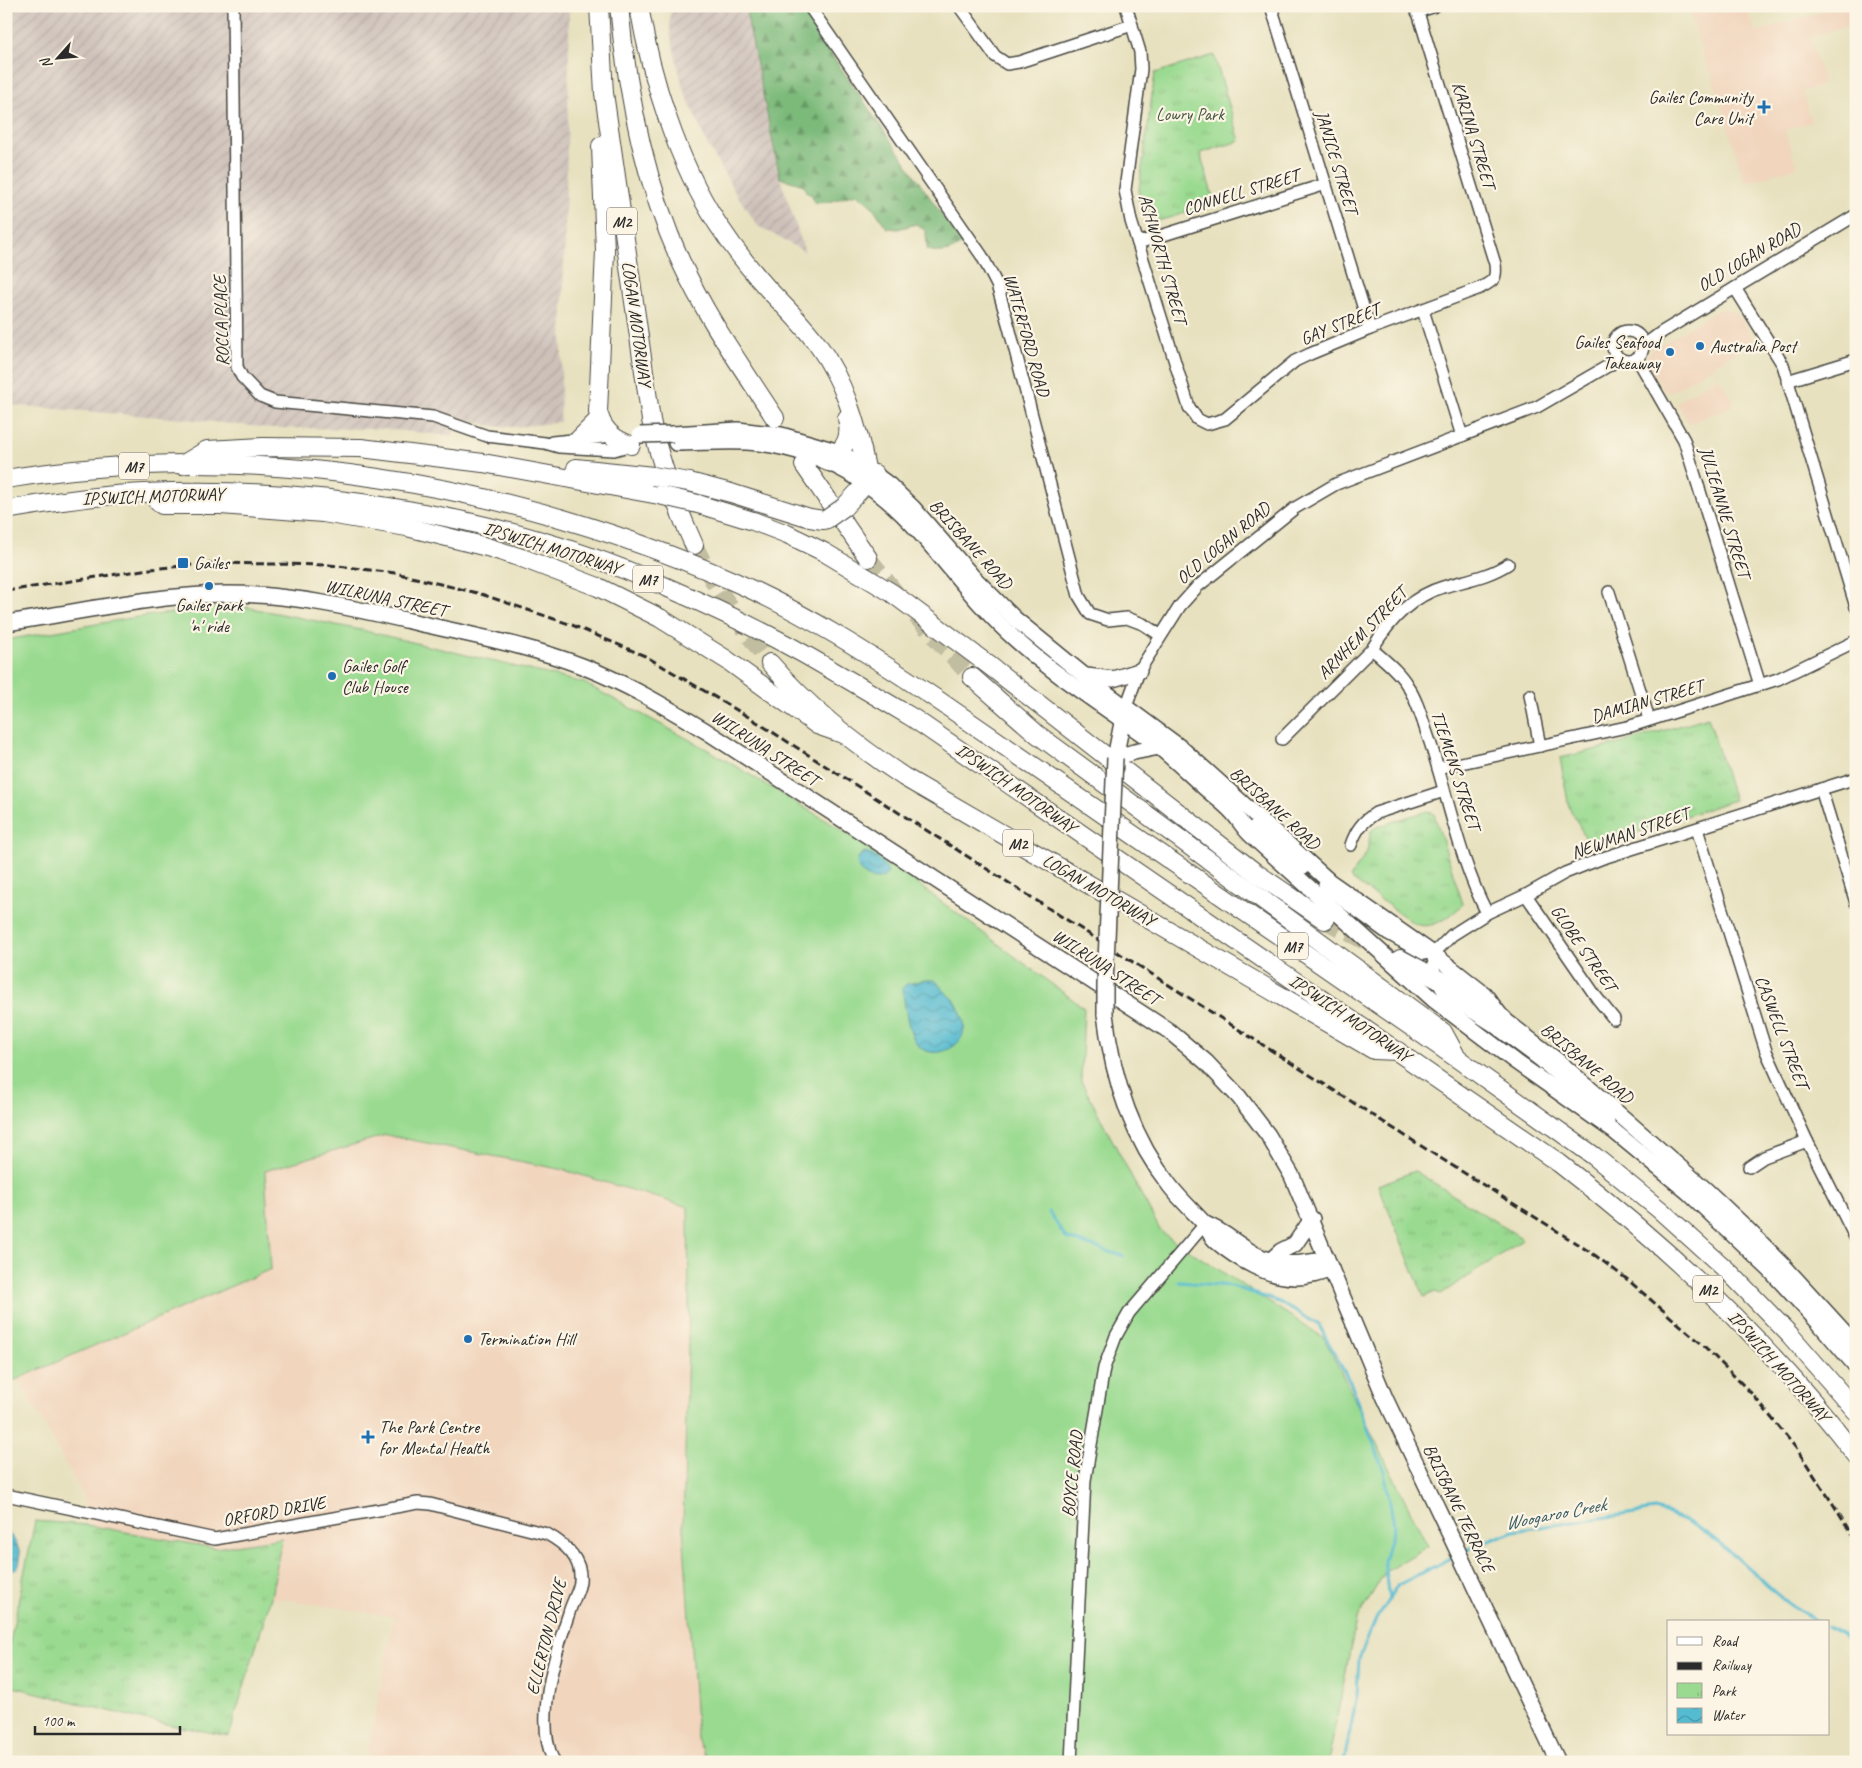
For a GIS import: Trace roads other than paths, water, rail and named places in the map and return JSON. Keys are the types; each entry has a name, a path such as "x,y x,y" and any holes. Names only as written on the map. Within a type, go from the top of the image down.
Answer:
{"highway":[{"name":"LOGAN MOTORWAY","path":"599,6 604,93 653,429 669,485 694,546"},
{"name":"M2","path":"619,6 625,64 635,120 649,173 668,229 681,262 707,312 775,418"},
{"path":"539,472 562,467 653,476 689,482 817,520 827,519 844,507 869,475 855,420 836,375 819,346 752,271 716,221 702,196 676,140 663,105 639,6"},
{"path":"604,93 598,104 603,177 605,251 598,405 604,428 612,436 638,441"},
{"path":"833,457 849,435 846,416 848,403"},
{"path":"579,439 600,418"},
{"path":"182,465 208,450 311,446 398,452 539,472 659,495 745,518 787,534 824,552 892,593 990,666 1256,873 1325,920"},
{"name":"IPSWICH MOTORWAY","path":"6,479 86,469 182,465 246,466 343,473 439,488 541,512 596,528 737,583 792,611 884,663 1458,1059 1594,1156 1660,1210 1731,1274 1785,1329 1856,1412"},
{"path":"804,465 868,558"},
{"name":"IPSWICH MOTORWAY","path":"6,510 68,500 144,493 208,492 267,494 343,501 423,513 524,537 610,565 662,585 802,653 914,718 1559,1163 1598,1193 1710,1291 1759,1341 1815,1404 1856,1455"},
{"path":"144,493 162,505 271,508 323,513 372,521 457,539 549,567 598,587 660,618 727,660 817,725 843,734"},
{"name":"LOGAN MOTORWAY","path":"770,663 806,702 843,734 904,777 1374,1050 1398,1051"},
{"name":"M2","path":"972,677 1037,734 1443,1032 1458,1059"},
{"path":"1400,959 1434,977 1503,1019"}],"main road":[{"name":"BRISBANE ROAD","path":"638,441 675,438 758,443 833,457 869,475 901,495 954,557 992,597 1037,638 1086,676 1159,747 1233,813 1247,832 1418,987 1516,1062 1615,1132 1682,1187 1740,1240 1796,1296 1856,1366"},
{"name":"BRISBANE ROAD","path":"869,475 889,500 1013,638 1048,666 1181,748 1330,882 1433,954 1484,994 1503,1019 1559,1062 1707,1191 1782,1264 1856,1346"},
{"name":"WILRUNA STREET","path":"6,623 156,600 227,594 288,598 351,607 515,645 582,666 649,697 706,731 1169,1031 1206,1062 1253,1115 1288,1169 1312,1219 1329,1264"},
{"path":"1086,676 1113,679 1139,671"},
{"name":"OLD LOGAN ROAD","path":"1124,714 1118,755 1105,984 1105,1014 1113,1065 1122,1096 1141,1142 1168,1184 1205,1224 1214,1239 1243,1260 1282,1276 1300,1277 1329,1264"},
{"path":"1118,755 1159,747"},
{"path":"1270,1261 1281,1251 1295,1244 1312,1219"},
{"name":"OLD LOGAN ROAD","path":"1205,1224 1221,1230 1248,1250 1270,1261 1281,1264 1329,1264"},
{"name":"BRISBANE TERRACE","path":"1329,1264 1377,1381 1558,1762"}],"street":[{"name":"ROCLA PLACE","path":"233,6 237,367 242,377 260,396 275,402 433,417 487,436 545,443 559,447 614,450 638,441"},
{"name":"WATERFORD ROAD","path":"809,6 982,256 997,285 1012,336 1079,596 1090,614 1108,620 1127,618 1143,624 1160,635"},
{"path":"959,6 995,56 1007,64 1019,62 1132,25"},
{"name":"ASHWORTH STREET","path":"1126,6 1140,52 1141,68 1125,190 1131,221 1189,407 1197,419 1206,424"},
{"name":"JANICE STREET","path":"1270,6 1370,328"},
{"path":"1417,9 1435,6"},
{"name":"KARINA STREET","path":"1417,9 1495,264 1496,274"},
{"name":"CONNELL STREET","path":"1138,243 1326,184"},
{"name":"OLD LOGAN ROAD","path":"1643,346 1662,332 1856,214"},
{"name":"GAY STREET","path":"1206,424 1224,419 1295,361 1370,328 1480,288 1492,282 1496,274"},
{"path":"1735,288 1783,365 1856,607"},
{"path":"1423,310 1462,436"},
{"path":"1626,331 1636,334 1642,341 1643,346 1637,358 1628,361 1620,359 1613,349 1613,344 1618,335 1626,331"},
{"name":"OLD LOGAN ROAD","path":"1636,334 1662,332"},
{"name":"OLD LOGAN ROAD","path":"1594,374 1613,349"},
{"name":"JULIEANNE STREET","path":"1637,358 1684,440 1760,685"},
{"name":"OLD LOGAN ROAD","path":"1124,714 1139,671 1180,606 1197,587 1295,508 1336,484 1537,407 1620,359"},
{"path":"1787,381 1856,360"},
{"name":"ROCLA PLACE","path":"545,443 612,436"},
{"name":"ARNHEM STREET","path":"1282,738 1372,649 1382,632 1400,613 1421,597 1442,587 1496,572 1508,564"},
{"path":"1609,592 1649,719"},
{"name":"DAMIAN STREET","path":"1438,768 1615,730 1778,679 1856,640"},
{"name":"TIEMENS STREET","path":"1372,649 1407,684 1421,716 1480,899 1487,913"},
{"path":"1530,695 1540,746"},
{"name":"NEWMAN STREET","path":"1433,954 1452,934 1487,913 1526,895 1566,873 1604,858 1856,778"},
{"path":"1821,789 1856,903"},
{"path":"1351,845 1356,831 1366,819 1444,791"},
{"path":"1233,813 1363,916 1406,945 1421,953 1433,954 1434,977 1445,995 1493,1026 1556,1074 1608,1120 1615,1132"},
{"name":"CASWELL STREET","path":"1696,829 1766,1051 1807,1141 1856,1239"},
{"name":"GLOBE STREET","path":"1526,895 1597,998 1614,1019"},
{"path":"1749,1167 1764,1157 1807,1141"},
{"name":"BOYCE ROAD","path":"1072,1762 1085,1480 1104,1368 1116,1336 1128,1313 1205,1224"},
{"name":"ORFORD DRIVE","path":"6,1495 215,1539 418,1503 430,1504"},
{"name":"ELLERTON DRIVE","path":"430,1504 536,1530 560,1541 575,1557 581,1581 560,1638 545,1715 546,1734 554,1762"}],"water":[{"path":"865,852 882,863 888,873 883,878 869,877 859,869 857,863 859,857"},
{"path":"935,980 953,998 963,1018 964,1030 962,1037 951,1048 943,1051 928,1052 921,1048 913,1038 908,1024 902,988 907,984"},
{"path":"6,1531 15,1541 20,1554 20,1561 18,1566 6,1573"}],"waterway":[{"path":"1049,1212 1066,1238 1123,1256"},
{"path":"1179,1282 1232,1286 1279,1302 1319,1325 1351,1384 1384,1471 1394,1525 1384,1561 1389,1600"},
{"name":"Woogaroo Creek","path":"1462,1552 1514,1531 1655,1510 1674,1516 1709,1535 1790,1605 1816,1620"},
{"name":"Woogaroo Creek","path":"1344,1762 1357,1695 1359,1659 1376,1619 1398,1585 1454,1556"},
{"name":"Woogaroo Creek","path":"1830,1628 1856,1645"}],"tunnel":[{"path":"694,545 729,606 770,663"},
{"path":"868,558 897,595"},
{"path":"916,616 972,677"},
{"path":"1325,920 1367,942"}],"railway":[{"path":"6,591 150,569 215,563 329,565 395,573 481,594 572,625 645,656 752,719 1596,1256 1628,1280 1703,1345 1753,1395 1796,1448 1856,1542"}],"place":[{"name":"Gailes Community Care Unit","path":"1764,107"},
{"name":"Australia Post","path":"1700,346"},
{"name":"Gailes Seafood Takeaway","path":"1670,352"},
{"name":"Gailes","path":"183,563"},
{"name":"Gailes park 'n' ride","path":"209,586"},
{"name":"Gailes Golf Club House","path":"332,676"},
{"name":"Termination Hill","path":"468,1339"},
{"name":"The Park Centre for Mental Health","path":"368,1437"}],"park label":[{"name":"Lowry Park","path":"1190,114"}]}
